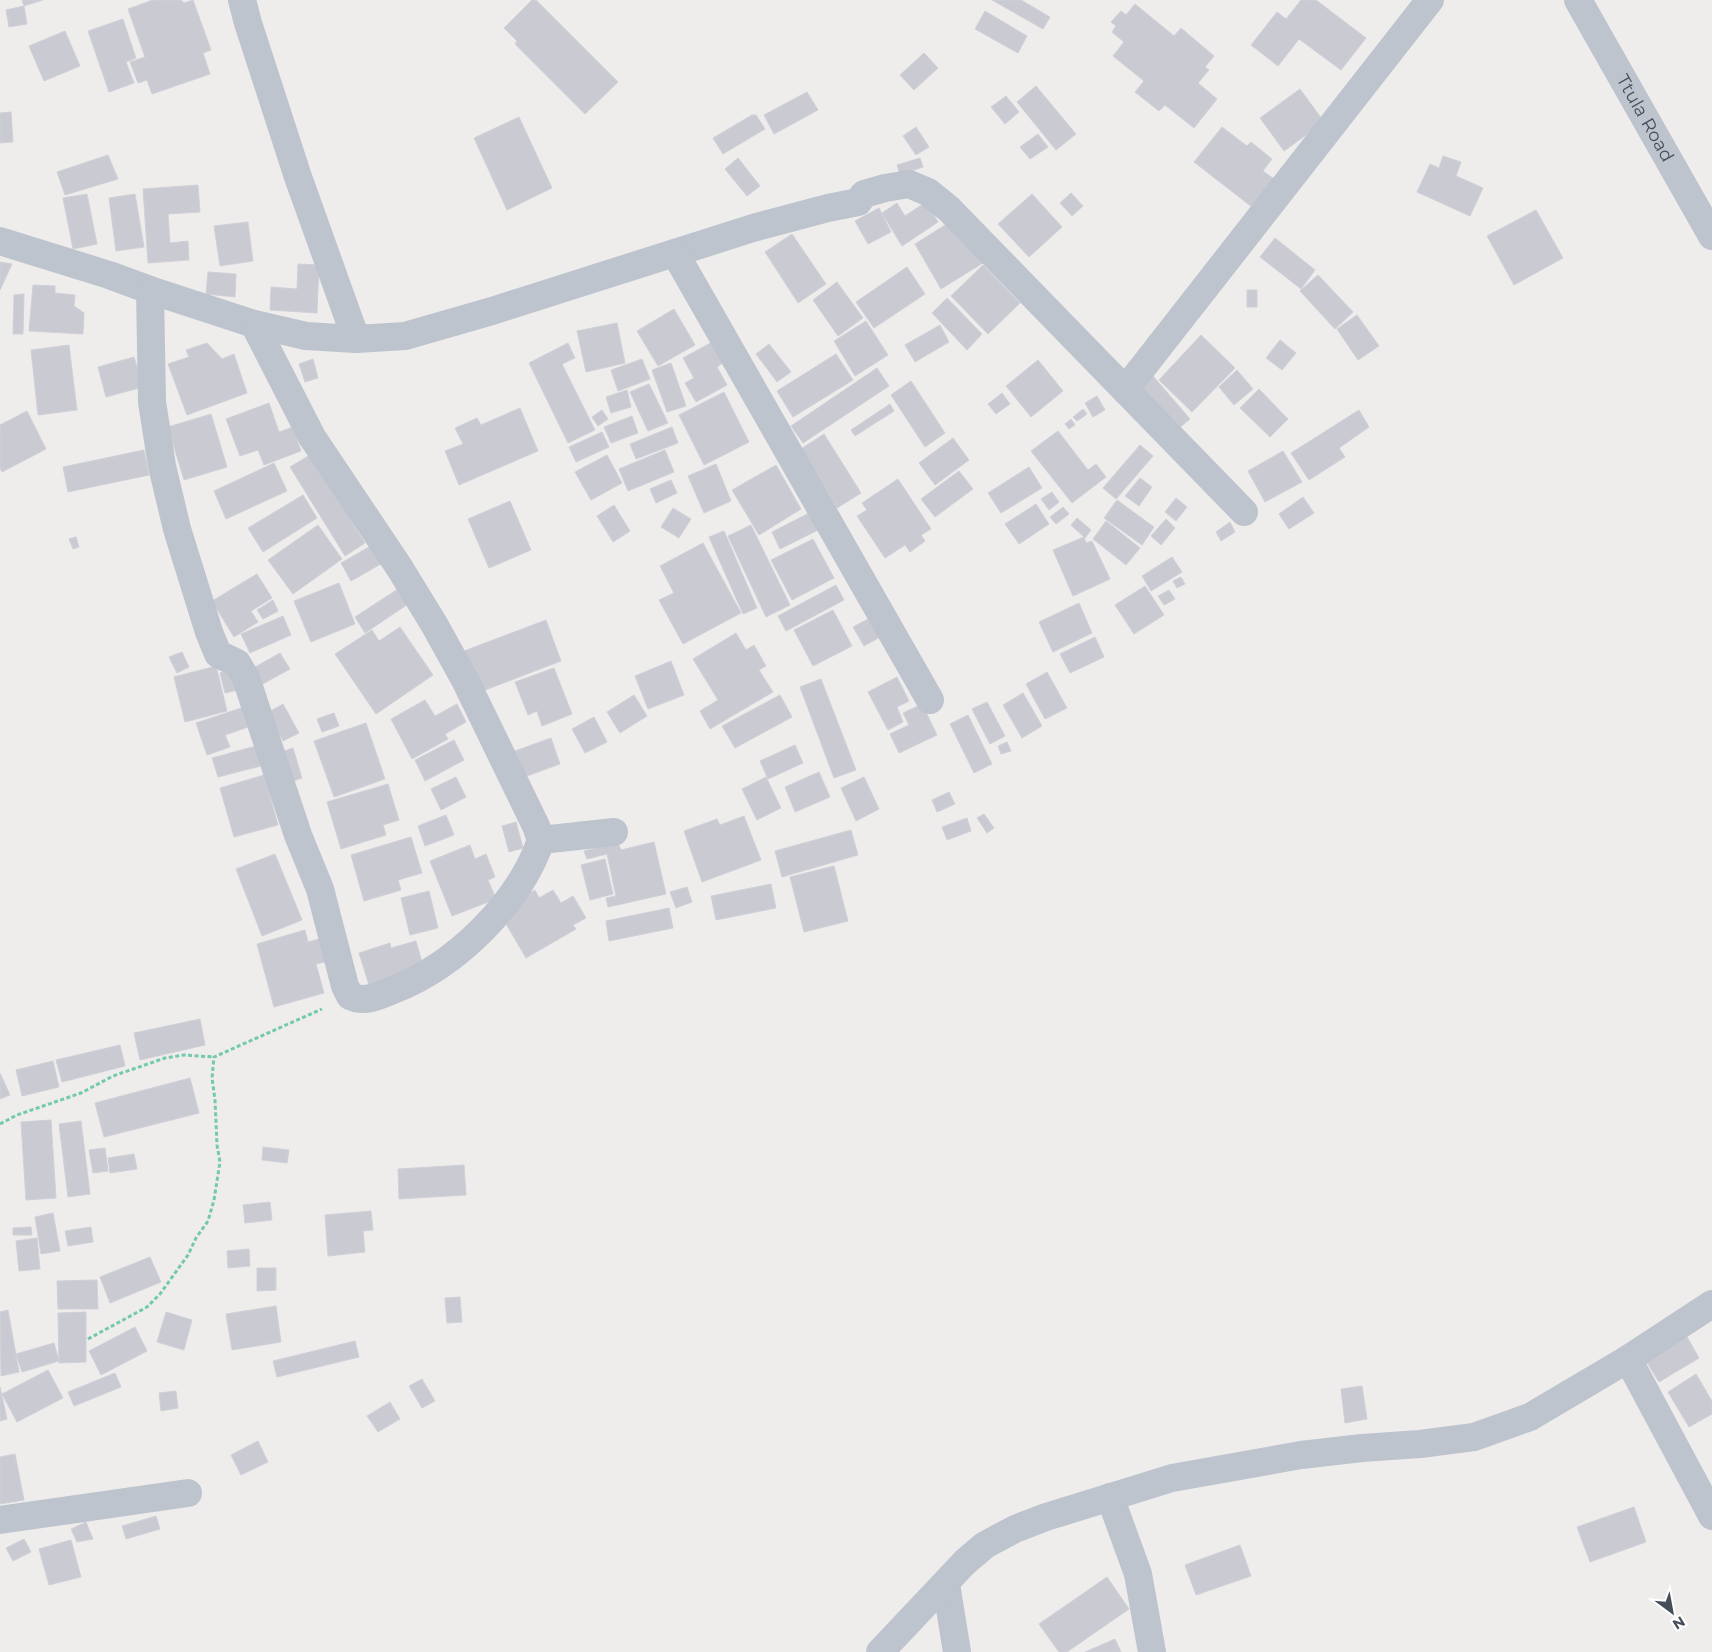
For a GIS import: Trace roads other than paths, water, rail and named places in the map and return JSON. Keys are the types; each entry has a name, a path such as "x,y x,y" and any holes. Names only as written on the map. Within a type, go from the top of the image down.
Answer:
{"street":[{"path":"242,0 298,177 356,339"},
{"path":"1125,390 1430,0"},
{"name":"Ttula Road","path":"1578,0 1712,236"},
{"path":"0,241 109,275 254,324 306,336 356,339 405,336 492,311 753,228 858,202 864,194 909,184 928,192 949,209 1244,512"},
{"path":"675,253 930,700"},
{"path":"150,290 152,402 162,466 177,529 209,632 218,654 237,663 246,678 298,835 320,889 345,986 350,996 358,1000 367,1000 405,985 435,969 482,931 504,904 535,857 541,840 533,818 456,664 399,567 312,437 254,324"},
{"path":"541,840 614,832"},
{"path":"880,1652 965,1562 985,1545 1023,1526 1172,1478 1282,1458 1474,1437 1530,1417 1628,1359 1712,1304"},
{"path":"1628,1359 1712,1516"},
{"path":"0,1520 188,1493"},
{"path":"1110,1497 1138,1574 1152,1652"},
{"path":"946,1584 957,1652"}]}
